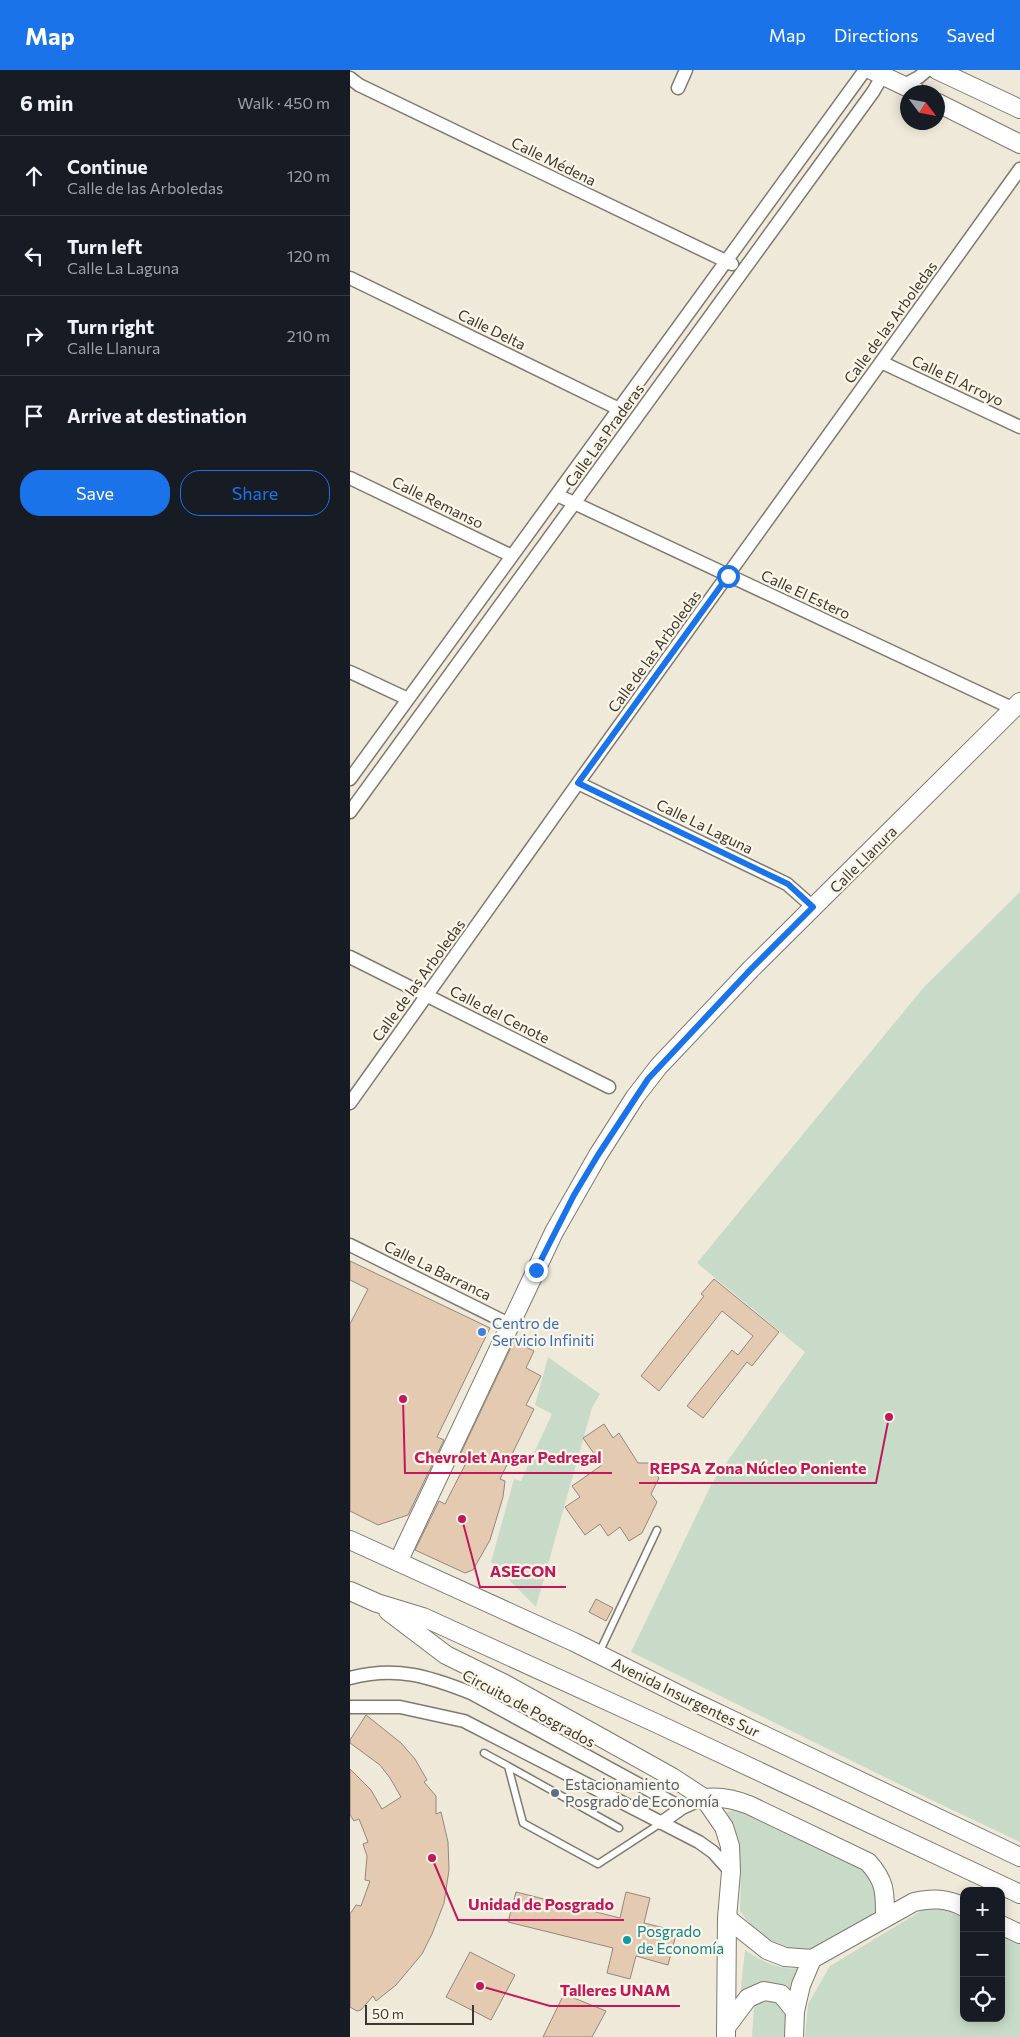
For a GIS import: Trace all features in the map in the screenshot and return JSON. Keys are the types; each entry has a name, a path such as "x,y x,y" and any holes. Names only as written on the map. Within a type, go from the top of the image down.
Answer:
{"street":[{"path":"678,88 686,70"},
{"name":"Calle Las Praderas","path":"350,779 865,70"},
{"path":"894,78 919,77 927,70"},
{"path":"936,70 1020,109"},
{"name":"Calle Médena","path":"350,78 368,89 744,269"},
{"name":"Calle Las Praderas","path":"350,812 873,92 894,78"},
{"path":"945,106 1020,144"},
{"name":"Calle de las Arboledas","path":"350,1103 1020,170"},
{"name":"Calle Delta","path":"350,278 619,409"},
{"name":"Calle El Arroyo","path":"882,362 1020,427"},
{"name":"Calle Remanso","path":"350,478 512,556"},
{"name":"Calle El Estero","path":"557,495 728,576 1017,705"},
{"path":"350,672 408,699"},
{"name":"Calle Llanura","path":"398,1562 512,1325 550,1240 570,1203 635,1097 671,1053 813,907 1017,705"},
{"name":"Calle La Laguna","path":"578,783 788,884 813,907"},
{"name":"Calle del Cenote","path":"350,956 609,1087"},
{"name":"Calle La Barranca","path":"350,1245 512,1325"},
{"name":"Avenida Insurgentes Sur","path":"350,1540 599,1654 1020,1857"},
{"path":"350,1591 377,1603 423,1617 450,1629 658,1724 1020,1894"},
{"path":"377,1603 446,1654 507,1685 672,1777 704,1798 724,1827 730,1846 731,1872 727,1918 726,2032"},
{"name":"Circuito de Posgrados","path":"350,1678 399,1672 435,1679 471,1693 682,1808"},
{"path":"350,1708 400,1707 464,1721 706,1847 731,1872"},
{"path":"661,1823 682,1808 704,1798 717,1796 750,1805 868,1862 879,1875 885,1894 885,1918"},
{"path":"727,1918 766,1950 785,1957 812,1959 914,1902 931,1898 960,1905"},
{"path":"1005,1927 1020,1934"},
{"path":"794,2037 795,2011 801,1985 812,1959"},
{"path":"726,2032 748,1998 764,1991 781,1994 795,2011"}],"lane":[{"path":"599,1654 657,1530"},
{"path":"484,1753 620,1828"},
{"path":"508,1766 523,1823 598,1864 661,1823"}],"green space":[{"path":"1020,892 1020,1842 631,1652 712,1483 805,1352 697,1263 924,987"},
{"path":"548,1357 600,1394 592,1408 536,1607 491,1562 514,1479 521,1481 552,1414 535,1405"},
{"path":"737,1809 861,1865 870,1879 879,1902 875,1918 817,1953 788,1950 761,1939 740,1911 741,1869 727,1812"},
{"path":"931,1905 960,1911 960,2022 1005,2022 1005,1932 1020,1939 1020,2037 805,2037 808,2004 830,1966"},
{"path":"745,1950 770,1964 784,1968 798,1968 791,1996 760,1982 740,1997"},
{"path":"770,1998 785,2007 786,2037 752,2037 754,2006"}],"building":[{"path":"350,1261 490,1328 437,1437 444,1440 408,1515 378,1525 350,1511 350,1324 368,1289 350,1280"},
{"path":"714,1279 779,1332 752,1366 747,1362 703,1418 687,1406 732,1350 738,1355 753,1336 722,1311 659,1391 641,1376 704,1296 701,1294"},
{"path":"514,1341 534,1351 526,1368 541,1376 526,1405 534,1409 500,1479 505,1481 503,1497 490,1540 473,1570 465,1573 415,1550 439,1501 445,1504 468,1459 460,1455"},
{"path":"604,1424 613,1438 619,1433 638,1463 649,1463 659,1478 651,1494 657,1502 642,1533 629,1541 620,1527 608,1536 600,1524 585,1535 565,1507 580,1497 572,1486 602,1465 583,1438"},
{"path":"596,1599 613,1608 606,1621 589,1612"},
{"path":"366,1715 401,1743 415,1759 427,1780 424,1782 436,1796 436,1814 441,1812 448,1842 449,1870 444,1903 422,1954 396,1985 376,2001 373,1996 361,2010 357,2011 350,2007 350,1914 356,1905 361,1906 370,1881 365,1880 367,1856 363,1844 368,1842 359,1819 354,1821 350,1815 350,1769 371,1790 382,1809 401,1797 380,1765 350,1743"},
{"name":"Posgrado de Economía","path":"516,1892 620,1918 626,1892 650,1898 644,1923 677,1931 668,1965 636,1956 630,1979 607,1973 613,1948 508,1922"},
{"path":"470,1952 515,1975 491,2020 446,1997"},
{"path":"564,1994 606,2011 592,2037 543,2037"}],"place":[{"name":"Centro de Servicio Infiniti","path":"482,1332"},
{"name":"Chevrolet Angar Pedregal","path":"403,1399"},
{"name":"REPSA Zona Núcleo Poniente","path":"889,1417"},
{"name":"ASECON","path":"462,1519"},
{"name":"Estacionamiento Posgrado de Economía","path":"555,1793"},
{"name":"Unidad de Posgrado","path":"432,1858"},
{"name":"Posgrado de Economía","path":"627,1940"},
{"name":"Talleres UNAM","path":"480,1986"}],"route":[{"path":"536,1270 574,1195 648,1079 751,969 813,907 788,884 578,783 728,576"}]}
